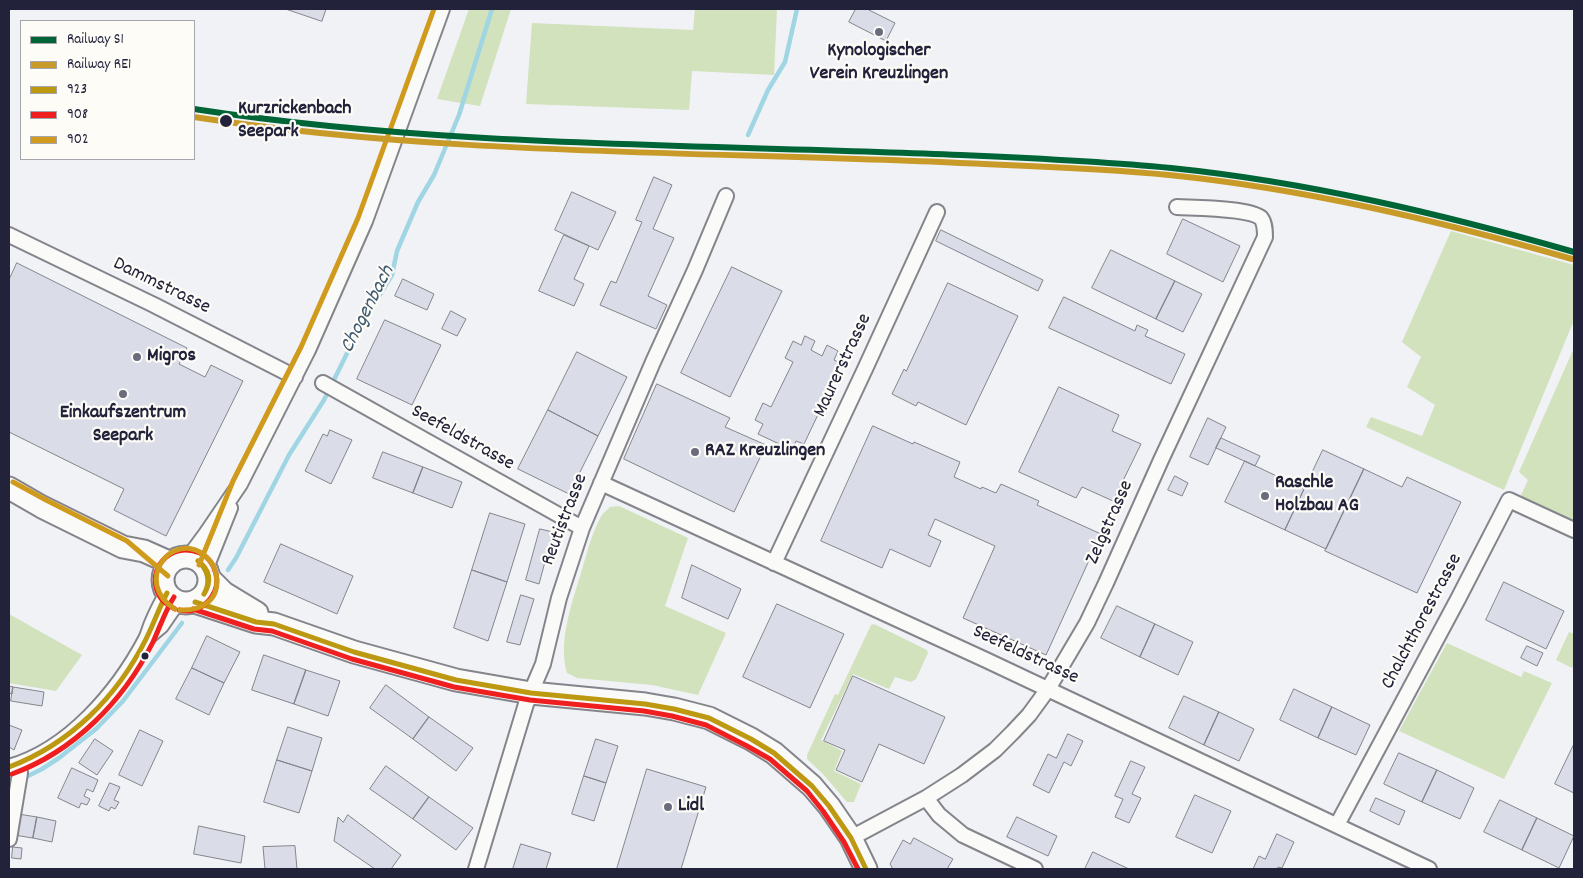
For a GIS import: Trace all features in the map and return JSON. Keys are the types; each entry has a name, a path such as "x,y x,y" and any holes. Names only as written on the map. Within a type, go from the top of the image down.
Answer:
{"main road":[{"path":"9,488 42,507 122,547 144,551 194,567 224,593 274,624 354,652 456,680 531,693 644,704 709,718 774,753 812,786 829,806 850,838 866,869"},
{"path":"122,547 176,595 256,622 274,624"},
{"path":"176,595 205,595 208,590 194,567"},
{"path":"176,595 166,568 194,567"}],"street":[{"path":"194,567 240,484 295,377 365,221 442,9"},
{"name":"Reutistrasse","path":"476,869 526,704 543,664 559,598 582,528 726,196"},
{"name":"Zelgstrasse","path":"850,838 926,798 962,775 995,750 1030,715 1048,689 1087,623 1265,237 1261,218 1254,214 1242,211 1177,207"},
{"name":"Maurerstrasse","path":"774,563 937,212"},
{"name":"Dammstrasse","path":"9,236 295,377"},
{"name":"Seefeldstrasse","path":"323,383 582,528"},
{"path":"194,567 206,534 240,484"},
{"name":"Seefeldstrasse","path":"601,484 1048,689 1430,869"},
{"name":"Chalchthorestrasse","path":"1337,825 1509,500 1574,530"},
{"path":"9,839 20,773 13,765 34,757 58,742 91,716 120,681 147,637 161,626 172,610 176,595"},
{"path":"926,798 938,815 963,835 1036,869"}],"green space":[{"path":"469,9 511,9 480,106 437,99"},
{"path":"695,9 777,9 774,75 692,71 689,110 526,104 532,23 693,30"},
{"path":"1451,231 1574,265 1574,320 1504,490 1366,427 1371,417 1422,436 1435,405 1407,387 1421,357 1402,342"},
{"path":"1574,348 1574,522 1528,502 1521,495 1528,480 1519,472"},
{"path":"619,506 688,538 665,606 726,633 698,695 652,685 577,678 567,673 564,660 565,633 571,605 589,546 603,514 610,507"},
{"path":"9,614 82,655 56,691 9,683"},
{"path":"874,624 927,650 928,653 916,679 911,682 895,677 889,689 853,674 821,740 842,751 834,771 861,784 854,802 847,802 807,759 807,755 835,694 838,695 871,625"},
{"path":"1569,632 1574,634 1574,664 1572,668 1556,660"},
{"path":"1447,643 1521,677 1524,671 1552,683 1504,779 1399,731"}],"building":[{"path":"286,9 326,9 322,21"},
{"name":"Kynologischer Verein Kreuzlingen","path":"856,9 867,9 895,23 886,41 849,22"},
{"path":"270,131 284,133 283,137 269,135"},
{"path":"654,177 672,185 653,229 674,238 648,296 667,305 656,329 600,305 611,281 616,283 642,222 636,220"},
{"path":"572,192 616,212 598,250 555,230"},
{"path":"1183,219 1240,246 1223,282 1167,254"},
{"path":"941,230 1043,280 1038,291 936,241"},
{"path":"564,235 589,246 574,279 584,284 574,306 539,291"},
{"path":"1111,250 1175,281 1156,319 1092,288"},
{"name":"Einkaufszentrum Seepark","path":"17,263 187,348 179,364 205,377 211,365 243,381 166,536 114,510 124,489 9,432 9,280"},
{"path":"732,267 782,291 730,397 681,373"},
{"path":"403,279 434,294 427,310 395,296"},
{"path":"1175,281 1202,294 1183,332 1156,319"},
{"path":"948,283 1018,316 966,425 918,402 916,406 892,394 904,369 906,371"},
{"path":"1064,297 1135,331 1137,325 1148,330 1145,336 1185,354 1171,384 1049,328"},
{"path":"451,311 466,319 457,336 442,329"},
{"path":"385,320 441,345 412,405 357,379"},
{"path":"805,336 815,341 811,350 822,356 827,345 838,351 834,360 842,364 804,444 796,441 792,450 758,434 763,424 755,420 763,403 771,407 793,362 785,358 793,341 801,345"},
{"path":"577,352 627,377 598,436 548,410"},
{"name":"RAZ Kreuzlingen","path":"657,384 730,418 725,427 766,445 734,512 624,459"},
{"path":"1059,387 1119,415 1112,431 1141,444 1113,501 1082,487 1076,498 1019,472"},
{"path":"548,410 598,436 569,494 518,469"},
{"path":"1208,418 1226,427 1208,465 1190,457"},
{"path":"873,426 960,462 954,477 981,489 982,487 996,493 1001,484 1039,501 1037,505 1101,534 1046,655 963,618 995,546 935,519 928,535 941,541 930,567 890,549 882,568 821,541"},
{"path":"330,430 352,440 331,484 305,471 323,434 327,436"},
{"path":"1221,438 1260,456 1255,466 1216,448"},
{"path":"1323,450 1364,469 1326,549 1285,530"},
{"path":"383,452 423,467 413,493 373,478"},
{"name":"Raschle Holzbau AG","path":"1245,461 1304,489 1285,530 1225,502"},
{"path":"423,467 462,482 452,508 413,493"},
{"path":"1364,469 1402,487 1407,477 1461,502 1417,593 1325,551"},
{"path":"1175,476 1188,483 1182,496 1168,490"},
{"path":"490,513 525,524 507,582 472,570"},
{"path":"540,529 553,532 539,584 526,580"},
{"path":"281,544 353,576 337,614 264,582"},
{"path":"692,565 741,589 728,619 682,598"},
{"path":"472,570 507,582 488,641 454,628"},
{"path":"1504,582 1564,611 1546,649 1486,620"},
{"path":"521,595 534,599 520,645 507,642"},
{"path":"777,604 844,634 810,708 743,677"},
{"path":"1117,606 1155,624 1140,657 1101,638"},
{"path":"1155,624 1193,642 1178,675 1140,657"},
{"path":"207,636 240,652 224,683 192,668"},
{"path":"1527,646 1543,653 1537,666 1521,658"},
{"path":"264,655 306,670 294,704 252,690"},
{"path":"192,668 224,683 209,715 176,699"},
{"path":"306,670 340,681 328,716 294,704"},
{"path":"853,676 945,717 924,764 879,744 862,782 836,770 845,750 824,741"},
{"path":"386,685 429,717 413,739 370,708"},
{"path":"9,686 13,687 12,694 9,693"},
{"path":"13,687 44,692 42,706 11,701"},
{"path":"1294,689 1332,707 1318,738 1280,720"},
{"path":"1184,696 1219,712 1204,745 1169,728"},
{"path":"1332,707 1370,725 1356,755 1318,738"},
{"path":"1219,712 1254,729 1239,761 1204,745"},
{"path":"429,717 473,748 456,771 413,739"},
{"path":"9,725 22,730 14,750 9,747"},
{"path":"288,727 322,738 312,771 277,760"},
{"path":"140,730 163,741 142,786 119,775"},
{"path":"1068,734 1083,741 1071,766 1064,762 1049,793 1033,785 1048,754 1056,758"},
{"path":"95,739 113,751 97,775 79,763"},
{"path":"596,739 618,746 606,783 584,776"},
{"path":"1574,744 1574,793 1555,784"},
{"path":"1399,753 1437,770 1422,802 1384,784"},
{"path":"277,760 312,771 299,813 264,802"},
{"path":"1131,761 1145,767 1132,794 1141,798 1129,823 1115,817 1123,799 1115,796"},
{"path":"386,766 429,797 413,819 370,789"},
{"path":"72,768 98,780 93,792 87,789 84,796 90,799 87,805 81,803 79,808 58,798"},
{"name":"Lidl","path":"647,769 706,787 681,869 617,869"},
{"path":"1437,770 1474,788 1460,819 1422,802"},
{"path":"584,776 606,783 594,821 572,814"},
{"path":"110,783 120,787 114,800 119,802 115,809 111,807 109,811 99,806"},
{"path":"1195,795 1231,811 1212,853 1176,837"},
{"path":"429,797 473,828 456,850 413,819"},
{"path":"1376,798 1405,811 1399,825 1370,811"},
{"path":"1500,800 1537,818 1522,850 1484,832"},
{"path":"18,814 37,817 33,838 14,835"},
{"path":"348,815 401,855 391,869 375,869 334,841 338,817 343,822"},
{"path":"37,817 56,821 52,842 33,838"},
{"path":"1017,817 1057,836 1048,856 1007,837"},
{"path":"1537,818 1574,836 1559,868 1522,850"},
{"path":"199,826 245,836 241,863 194,854"},
{"path":"1277,834 1294,842 1282,868 1253,869 1259,856 1265,859"},
{"path":"914,838 953,859 947,869 893,869 890,864 903,840 910,844"},
{"path":"521,844 551,853 546,869 513,869"},
{"path":"295,846 297,869 265,869 263,847"},
{"path":"13,847 22,848 21,859 12,858"},
{"path":"1093,852 1129,869 1085,869"}],"waterway":[{"name":"Chogenbach","path":"228,570 289,455 324,400 361,325 392,275 397,251 418,202 434,175 459,115 492,9"},
{"path":"748,135 768,90 785,62 797,9"},
{"name":"Chogenbach","path":"22,779 59,758 96,729 123,701 182,623"}],"rail line":[{"name":"S1","path":"195,109 289,122 481,138 987,156 1171,168 1273,182 1374,201 1425,212 1574,252"},
{"name":"RE1","path":"195,117 289,130 480,146 1039,166 1169,175 1271,189 1372,208 1423,219 1572,259"}],"transit line":[{"name":"902","path":"199,565 233,481 301,347 358,218 434,9"},
{"name":"902","path":"13,482 127,541 168,576"},
{"name":"902","path":"175,609 163,598 157,586 157,573 161,562 169,554 180,549 192,549 204,555 213,566 216,574 216,591 213,597 202,606 180,610"},
{"name":"908","path":"175,609 160,597 155,577 158,568 170,554 189,550 200,553 208,559 215,571 217,580 215,591 209,601 199,608 191,611 179,610"},
{"name":"923","path":"198,561 205,568 209,580 204,594"},
{"name":"923","path":"198,561 204,568 208,581 204,594"},
{"name":"923","path":"9,767 31,757 72,732 106,699 134,660 167,593"},
{"name":"908","path":"12,774 56,752 95,722 112,704 141,664 174,597"},
{"name":"923","path":"195,602 256,622 274,624 354,652 456,680 531,693 645,704 709,718 774,753 812,786 829,806 851,838 866,869"},
{"name":"908","path":"193,609 254,629 272,631 352,659 454,687 530,700 644,711 706,725 770,759 807,791 844,842 858,869"}],"place":[{"name":"Kynologischer Verein Kreuzlingen","path":"879,32"},
{"name":"Kurzrickenbach Seepark","path":"226,121"},
{"name":"Migros","path":"137,357"},
{"name":"Einkaufszentrum Seepark","path":"123,394"},
{"name":"RAZ Kreuzlingen","path":"695,452"},
{"name":"Raschle Holzbau AG","path":"1265,496"},
{"name":"Lidl","path":"668,807"}]}
